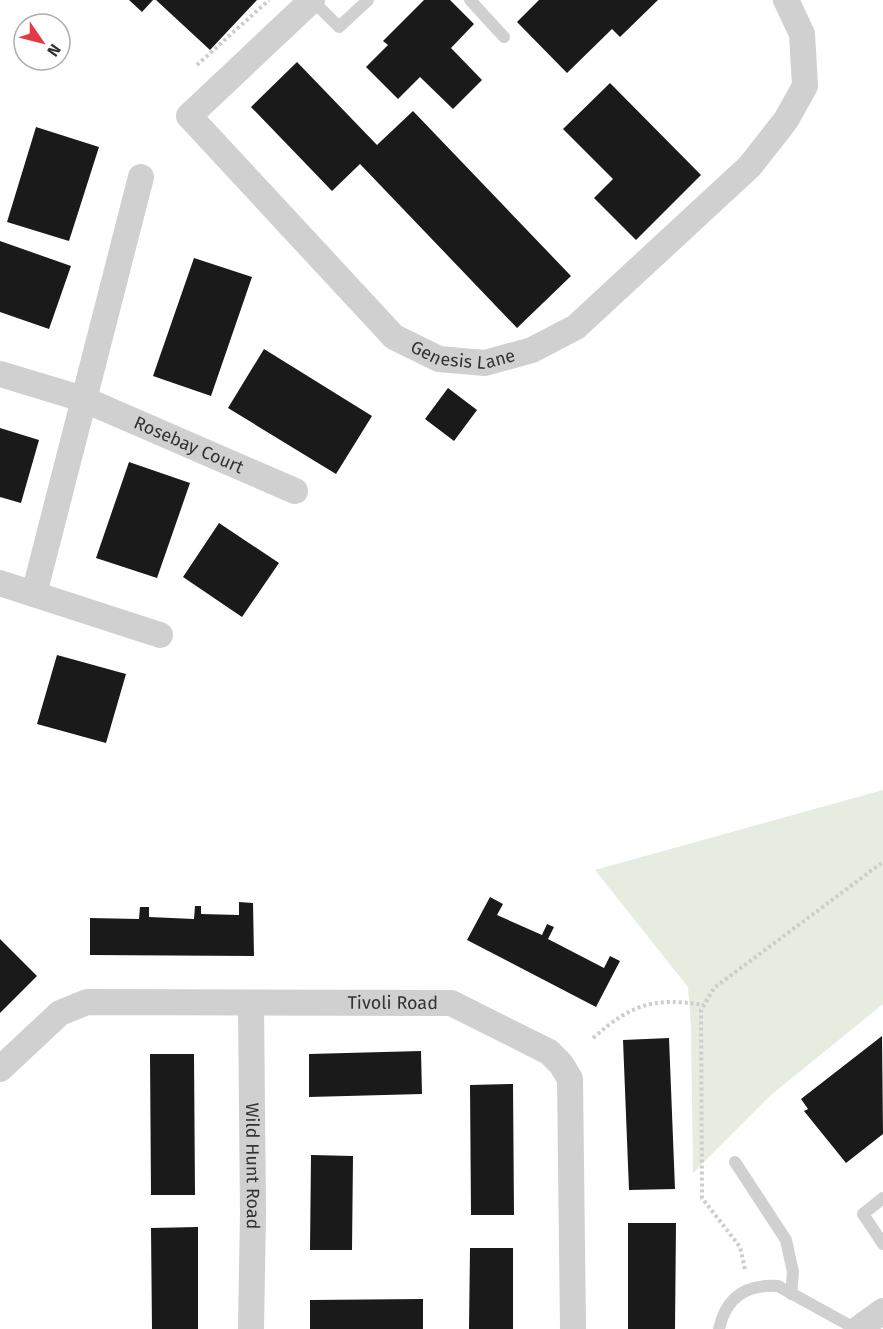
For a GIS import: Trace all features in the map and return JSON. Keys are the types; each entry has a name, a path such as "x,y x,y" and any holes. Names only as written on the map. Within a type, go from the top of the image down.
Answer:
{"street":[{"name":"Genesis Lane","path":"312,0 189,117 394,337 439,359 485,363 532,350 576,327 750,166 786,120 804,86 802,34 786,0"},
{"path":"34,594 141,177"},
{"name":"Rosebay Court","path":"0,374 83,399 295,491"},
{"path":"0,583 160,635"},
{"name":"Tivoli Road","path":"0,1069 60,1014 87,1002 451,1003 549,1052 561,1064 570,1079 573,1329"},
{"name":"Wild Hunt Road","path":"251,1004 252,1329"},
{"path":"857,1329 883,1311"}],"lane":[{"path":"312,0 339,27 368,0"},
{"path":"470,0 504,37"},
{"path":"735,1162 786,1240 793,1272 791,1293"},
{"path":"883,1198 863,1214 883,1244"},
{"path":"719,1329 723,1313 733,1299 748,1289 764,1286 778,1286 857,1329"}],"path":[{"path":"196,65 269,0"},
{"path":"745,1269 740,1247 702,1198 701,1010 714,988 883,862"},
{"path":"593,1038 614,1020 642,1005 678,1001 704,1005"}],"shaded area":[{"path":"883,790 883,1004 771,1095 693,1173 691,1026 688,987 595,870"}],"building":[{"path":"129,0 153,0 142,12"},
{"path":"156,0 257,0 210,50"},
{"path":"424,0 450,0 474,24 451,48 482,80 453,109 420,77 398,99 366,67 388,45 383,41"},
{"path":"539,0 658,0 620,37 612,29 567,73 517,22"},
{"path":"297,62 377,145 413,111 571,276 517,328 360,164 332,191 251,107"},
{"path":"610,83 701,175 636,240 594,198 613,179 563,129"},
{"path":"36,127 99,147 69,241 7,222"},
{"path":"0,241 71,266 49,329 0,312"},
{"path":"194,258 252,277 211,396 153,376"},
{"path":"264,349 372,416 336,474 228,408"},
{"path":"448,388 477,410 454,441 425,419"},
{"path":"0,428 39,440 21,503 0,497"},
{"path":"129,462 190,483 157,578 96,558"},
{"path":"219,523 279,563 242,617 183,577"},
{"path":"57,655 126,674 106,743 37,724"},
{"path":"490,897 503,904 497,915 542,935 547,924 554,927 548,939 604,968 610,956 620,961 596,1007 467,940"},
{"path":"239,902 253,903 254,956 90,955 90,918 139,919 140,907 149,907 149,917 194,919 195,906 201,906 201,914 239,915"},
{"path":"0,939 37,976 0,1013"},
{"path":"882,1036 883,1134 846,1163 804,1111 808,1109 801,1099"},
{"path":"669,1038 675,1189 629,1190 623,1040"},
{"path":"421,1051 422,1094 309,1097 309,1054"},
{"path":"150,1054 194,1054 195,1195 151,1195"},
{"path":"513,1084 514,1215 471,1215 470,1085"},
{"path":"311,1155 353,1156 352,1250 310,1250"},
{"path":"628,1223 676,1223 675,1329 628,1329"},
{"path":"198,1227 198,1329 152,1329 151,1228"},
{"path":"470,1248 513,1248 513,1329 469,1329"},
{"path":"423,1299 423,1329 310,1329 310,1300"}]}
